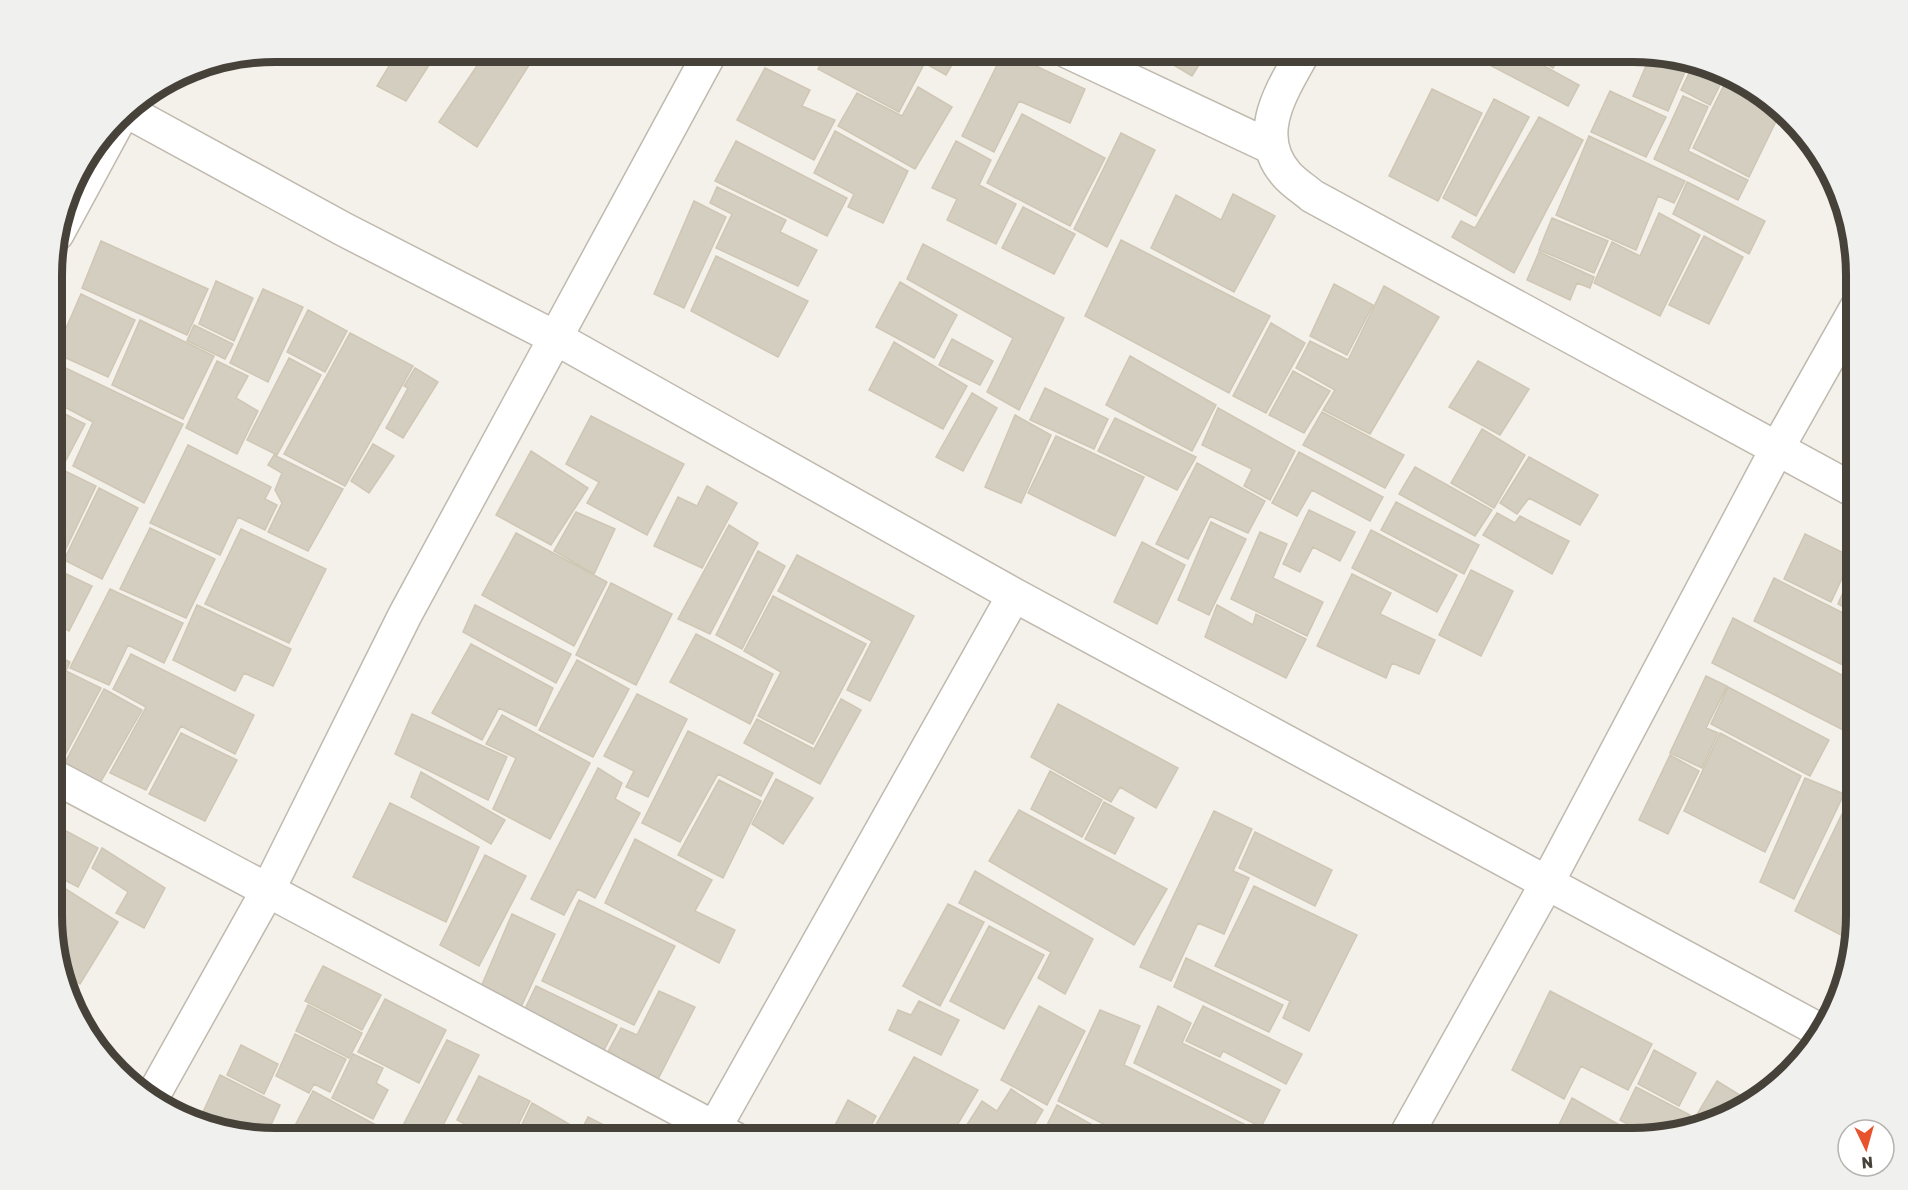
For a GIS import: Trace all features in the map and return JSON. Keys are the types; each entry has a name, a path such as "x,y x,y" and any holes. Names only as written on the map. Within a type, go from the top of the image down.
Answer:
{"street":[{"path":"155,1092 268,890 405,615 705,62"},
{"path":"1090,62 1271,147"},
{"path":"1298,62 1274,106 1271,147 1286,174 1312,196 1846,486"},
{"path":"132,116 345,230 554,338 1014,595 1815,1028"},
{"path":"75,201 104,147"},
{"path":"1410,1128 1547,883 1778,447 1846,326"},
{"path":"728,1128 1014,595"},
{"path":"62,781 716,1128"}],"building":[{"path":"391,62 431,62 406,101 377,86"},
{"path":"480,62 531,62 477,147 439,122"},
{"path":"822,62 916,62 923,66 899,112 818,69"},
{"path":"923,62 954,62 946,75"},
{"path":"999,62 1027,62 1085,89 1070,123 1019,101 994,152 962,136"},
{"path":"1168,62 1201,62 1192,76"},
{"path":"1484,62 1537,62 1579,85 1568,106"},
{"path":"1542,62 1557,62 1553,68"},
{"path":"1648,62 1686,69 1668,111 1633,96"},
{"path":"765,68 810,90 802,106 835,120 814,160 737,120"},
{"path":"1691,70 1722,81 1710,105 1681,90"},
{"path":"1725,83 1752,97 1778,118 1749,177 1693,148"},
{"path":"918,87 952,107 915,169 838,126 857,93 902,116"},
{"path":"1432,89 1482,113 1438,201 1389,176"},
{"path":"1610,91 1666,117 1646,157 1591,132"},
{"path":"1683,96 1708,107 1688,151 1748,180 1738,200 1654,159"},
{"path":"1494,99 1529,117 1476,216 1443,198"},
{"path":"1022,114 1105,158 1070,226 987,183"},
{"path":"1539,117 1583,140 1514,273 1452,237 1461,221 1475,228"},
{"path":"835,131 908,171 883,223 848,207 854,194 814,173"},
{"path":"1121,133 1155,150 1107,247 1074,229"},
{"path":"1589,136 1685,181 1674,203 1658,196 1636,250 1556,215"},
{"path":"736,141 847,198 827,236 715,181"},
{"path":"956,141 991,160 979,185 1016,204 996,244 947,220 957,199 932,188"},
{"path":"1687,182 1765,221 1749,254 1673,214"},
{"path":"717,187 786,220 780,232 817,250 798,286 716,248 732,214 710,203"},
{"path":"1233,194 1275,216 1234,292 1151,248 1176,195 1221,220"},
{"path":"694,201 726,217 684,308 654,294"},
{"path":"1023,207 1075,234 1054,274 1002,248"},
{"path":"1659,213 1700,235 1660,316 1594,283 1612,242 1640,256"},
{"path":"1552,218 1608,241 1594,273 1539,250"},
{"path":"1704,236 1743,257 1709,324 1669,305"},
{"path":"1121,240 1270,316 1229,393 1085,316"},
{"path":"101,241 208,289 187,335 82,288"},
{"path":"923,244 1064,318 1019,410 987,392 1013,338 907,279"},
{"path":"1539,252 1594,277 1590,288 1577,283 1570,300 1527,280"},
{"path":"716,256 808,301 778,357 691,311"},
{"path":"216,281 253,298 234,341 199,324"},
{"path":"900,282 957,315 934,358 876,327"},
{"path":"1334,284 1373,305 1347,355 1310,336"},
{"path":"1384,286 1439,317 1370,434 1323,410 1335,390 1296,368 1310,341 1348,360"},
{"path":"263,289 303,307 268,382 230,363"},
{"path":"81,294 135,320 108,377 62,356 62,337"},
{"path":"308,310 347,331 325,372 287,352"},
{"path":"140,320 214,356 183,419 112,385"},
{"path":"1271,323 1305,343 1266,413 1233,396"},
{"path":"194,325 233,344 225,359 187,341"},
{"path":"350,333 413,366 345,486 284,454"},
{"path":"952,339 993,361 980,385 939,365"},
{"path":"894,342 967,386 943,429 869,390"},
{"path":"1130,356 1216,405 1192,451 1106,405"},
{"path":"289,358 321,375 277,455 247,440"},
{"path":"217,361 248,376 236,398 258,411 237,454 186,428"},
{"path":"1478,361 1529,389 1500,435 1449,407"},
{"path":"62,366 183,424 144,503 73,466 93,422 62,406"},
{"path":"415,368 438,382 403,438 386,428 408,388 404,386"},
{"path":"1293,371 1330,391 1304,433 1269,415"},
{"path":"1045,388 1108,419 1094,449 1030,420"},
{"path":"972,393 997,408 963,471 936,457"},
{"path":"1218,408 1295,451 1270,500 1244,486 1252,469 1202,445"},
{"path":"62,412 85,424 62,468"},
{"path":"1322,412 1404,455 1385,488 1303,445"},
{"path":"1015,415 1051,435 1021,503 985,487"},
{"path":"591,416 684,464 647,535 587,503 599,482 566,464"},
{"path":"1115,418 1196,457 1177,490 1098,451"},
{"path":"1482,429 1525,455 1494,508 1451,483"},
{"path":"1056,436 1144,477 1115,536 1028,493"},
{"path":"373,444 394,456 369,493 351,481"},
{"path":"188,445 271,487 265,499 277,505 265,530 238,517 220,555 150,523"},
{"path":"531,451 588,488 551,545 496,515"},
{"path":"1299,452 1383,497 1370,521 1312,490 1297,516 1272,503"},
{"path":"274,455 343,489 308,551 268,532 282,503 275,490 282,473 268,465"},
{"path":"1529,457 1598,495 1580,525 1529,498 1517,514 1500,503"},
{"path":"1197,463 1265,501 1248,533 1210,516 1188,559 1156,544"},
{"path":"1415,467 1492,510 1475,536 1399,494"},
{"path":"65,471 96,486 62,557 62,476"},
{"path":"707,486 737,503 702,568 654,546 678,497 697,506"},
{"path":"99,488 138,508 102,579 64,560"},
{"path":"1396,502 1479,545 1464,574 1381,530"},
{"path":"1309,510 1355,532 1340,561 1313,547 1300,572 1283,564"},
{"path":"576,512 615,529 594,574 554,551"},
{"path":"1497,513 1515,523 1520,516 1569,541 1552,574 1483,535"},
{"path":"1211,522 1246,539 1209,615 1178,600"},
{"path":"729,525 758,543 710,634 678,619"},
{"path":"150,528 215,559 186,618 120,589"},
{"path":"241,529 326,569 289,643 205,604"},
{"path":"1371,530 1457,575 1437,612 1352,568"},
{"path":"1260,532 1287,544 1273,578 1323,602 1307,636 1231,599"},
{"path":"516,533 607,582 574,646 482,595"},
{"path":"1805,534 1846,554 1846,570 1831,602 1784,579"},
{"path":"1142,542 1185,565 1157,624 1114,602"},
{"path":"758,551 785,566 742,649 716,635"},
{"path":"797,555 914,616 870,701 847,690 872,641 778,591"},
{"path":"1471,570 1513,591 1481,656 1439,635"},
{"path":"62,572 92,586 69,631 62,627"},
{"path":"1352,574 1391,593 1380,614 1435,640 1419,674 1392,663 1386,678 1317,646"},
{"path":"1774,578 1846,614 1846,667 1754,621"},
{"path":"611,583 672,614 636,685 576,655"},
{"path":"1846,586 1846,608 1838,604"},
{"path":"110,589 183,623 164,663 128,645 109,685 70,668"},
{"path":"773,596 866,644 813,744 758,716 781,672 744,651"},
{"path":"197,605 291,649 273,686 244,673 235,691 173,660"},
{"path":"475,605 571,654 556,683 463,632"},
{"path":"1217,605 1253,625 1256,614 1306,639 1286,678 1205,637"},
{"path":"1733,618 1846,677 1846,731 1712,663"},
{"path":"696,634 773,674 750,724 670,682"},
{"path":"471,644 553,688 536,726 499,708 482,740 432,713"},
{"path":"131,654 254,715 235,754 181,726 146,790 110,773 146,707 113,689"},
{"path":"62,658 70,662 66,671 101,688 63,759"},
{"path":"577,660 629,689 593,757 539,730"},
{"path":"1706,676 1727,686 1706,728 1718,733 1702,768 1670,753"},
{"path":"1728,687 1829,740 1810,776 1711,724"},
{"path":"104,689 142,710 96,790 62,771"},
{"path":"637,694 687,719 648,797 626,787 634,771 604,756"},
{"path":"841,699 861,710 820,784 744,743 757,719 814,749"},
{"path":"1058,704 1178,768 1156,808 1120,787 1111,802 1031,757"},
{"path":"412,714 507,757 488,800 395,754"},
{"path":"502,715 590,763 550,839 493,809 516,758 486,744"},
{"path":"688,731 773,773 761,796 718,774 680,842 642,823"},
{"path":"181,733 237,760 205,821 149,794"},
{"path":"1720,733 1801,776 1765,852 1684,811"},
{"path":"1670,755 1699,771 1668,834 1639,820"},
{"path":"598,768 622,783 615,799 640,813 595,898 578,889 564,915 531,899"},
{"path":"1050,771 1102,800 1082,837 1031,809"},
{"path":"421,772 505,820 491,844 411,797"},
{"path":"1805,778 1844,794 1794,899 1760,882"},
{"path":"776,779 813,798 783,844 752,824"},
{"path":"719,780 761,801 723,878 678,855"},
{"path":"1104,802 1134,818 1115,854 1085,839"},
{"path":"390,803 479,847 446,922 353,877"},
{"path":"1846,806 1845,937 1795,911"},
{"path":"1019,810 1167,889 1134,945 989,861"},
{"path":"1214,811 1252,829 1233,871 1249,878 1224,934 1198,923 1171,981 1140,967"},
{"path":"62,829 98,848 78,887 62,879"},
{"path":"1255,832 1332,870 1315,906 1239,868"},
{"path":"635,839 712,880 695,911 735,930 719,963 605,903"},
{"path":"102,848 165,888 144,928 116,913 128,892 92,868"},
{"path":"485,855 526,876 479,966 440,945"},
{"path":"975,871 1093,939 1065,994 1038,978 1051,952 959,903"},
{"path":"1254,886 1357,935 1309,1031 1283,1018 1290,1001 1215,966"},
{"path":"62,887 118,922 80,984 71,979 63,943"},
{"path":"579,900 675,946 634,1025 542,981"},
{"path":"948,904 984,922 940,1006 903,986"},
{"path":"512,914 555,934 521,1007 481,987"},
{"path":"989,926 1044,955 1004,1029 950,1001"},
{"path":"1186,958 1283,1005 1269,1032 1174,987"},
{"path":"323,966 381,995 362,1030 305,1001"},
{"path":"536,986 617,1025 602,1054 522,1015"},
{"path":"659,991 695,1007 657,1081 605,1057 621,1028 637,1035"},
{"path":"1550,991 1652,1044 1628,1090 1581,1066 1564,1099 1512,1070"},
{"path":"385,999 446,1030 419,1083 358,1052"},
{"path":"919,1001 959,1020 941,1055 889,1030 898,1010 911,1015"},
{"path":"308,1005 362,1033 349,1058 296,1031"},
{"path":"1039,1006 1085,1031 1047,1105 1001,1080"},
{"path":"1158,1006 1191,1023 1182,1043 1280,1090 1261,1127 1134,1063"},
{"path":"1203,1006 1302,1054 1286,1084 1223,1051 1220,1057 1186,1041"},
{"path":"1100,1010 1140,1026 1124,1065 1252,1128 1111,1128 1058,1101"},
{"path":"295,1034 346,1059 330,1092 314,1084 309,1093 276,1076"},
{"path":"447,1040 479,1055 442,1128 402,1128"},
{"path":"241,1045 278,1064 264,1094 227,1075"},
{"path":"1654,1050 1696,1073 1679,1106 1638,1084"},
{"path":"353,1054 383,1068 376,1083 388,1090 373,1119 332,1098"},
{"path":"914,1057 978,1090 956,1128 874,1128"},
{"path":"220,1075 280,1105 270,1128 247,1127 202,1115"},
{"path":"479,1076 530,1101 516,1128 473,1128 457,1120"},
{"path":"1717,1081 1743,1097 1715,1112 1694,1119"},
{"path":"1636,1087 1690,1115 1686,1121 1647,1128 1635,1128 1620,1120"},
{"path":"1011,1089 1043,1110 1032,1128 965,1128 982,1101 997,1111"},
{"path":"313,1091 382,1128 294,1128"},
{"path":"1572,1098 1625,1128 1557,1128"},
{"path":"848,1100 876,1116 870,1128 834,1128"},
{"path":"532,1103 576,1128 520,1128"},
{"path":"1057,1105 1098,1128 1046,1128"},
{"path":"588,1117 610,1128 582,1128"}]}
